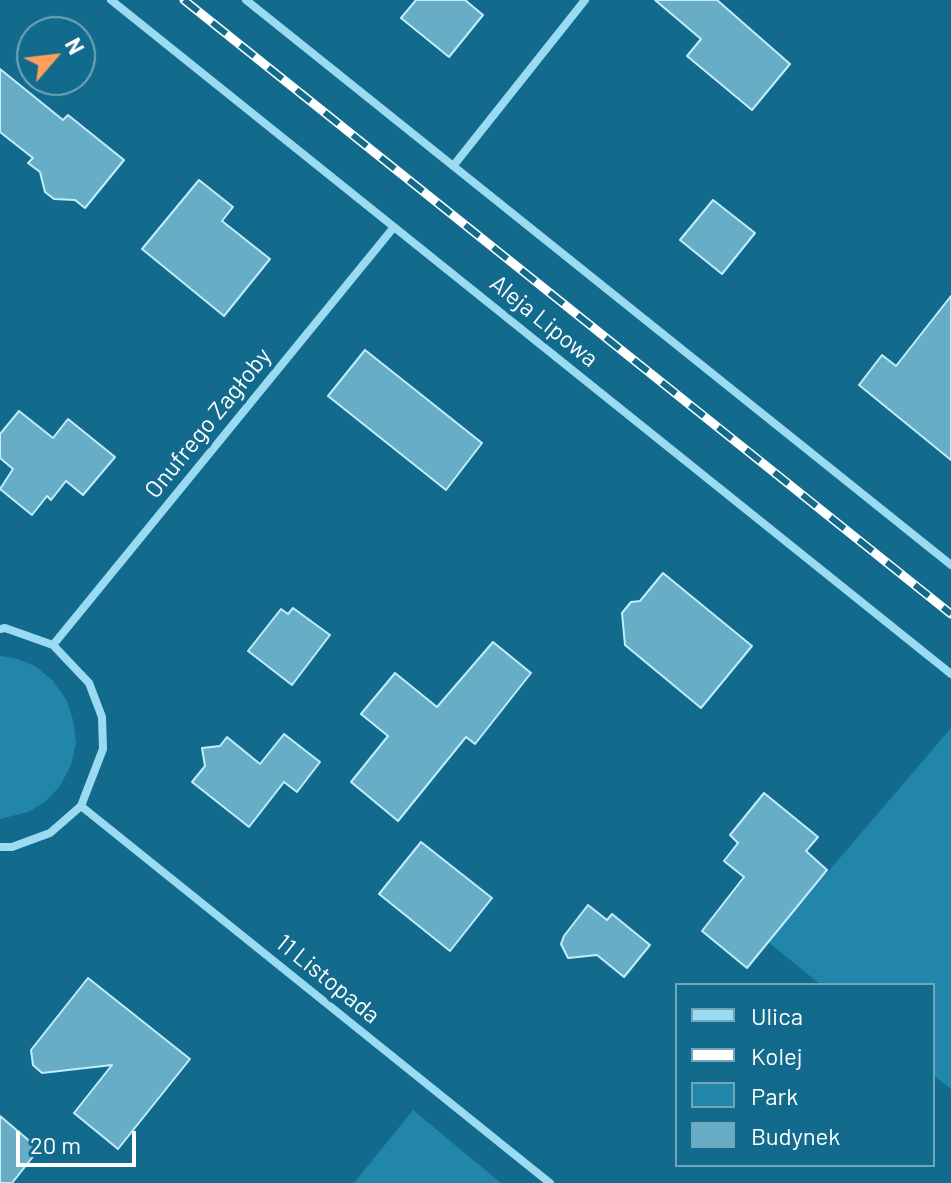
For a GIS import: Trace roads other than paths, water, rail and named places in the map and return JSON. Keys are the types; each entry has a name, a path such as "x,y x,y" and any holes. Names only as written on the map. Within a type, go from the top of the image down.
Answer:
{"street":[{"name":"Aleja Lipowa","path":"111,0 951,674"},
{"path":"246,0 951,565"},
{"path":"454,165 585,0"},
{"name":"Onufrego Zagłoby","path":"53,645 394,227"},
{"path":"0,629 53,645 89,683 102,717 103,749 81,806 50,833 12,847 0,847"},
{"name":"11 Listopada","path":"81,806 550,1183"}],"railway":[{"path":"184,0 951,614"}]}
